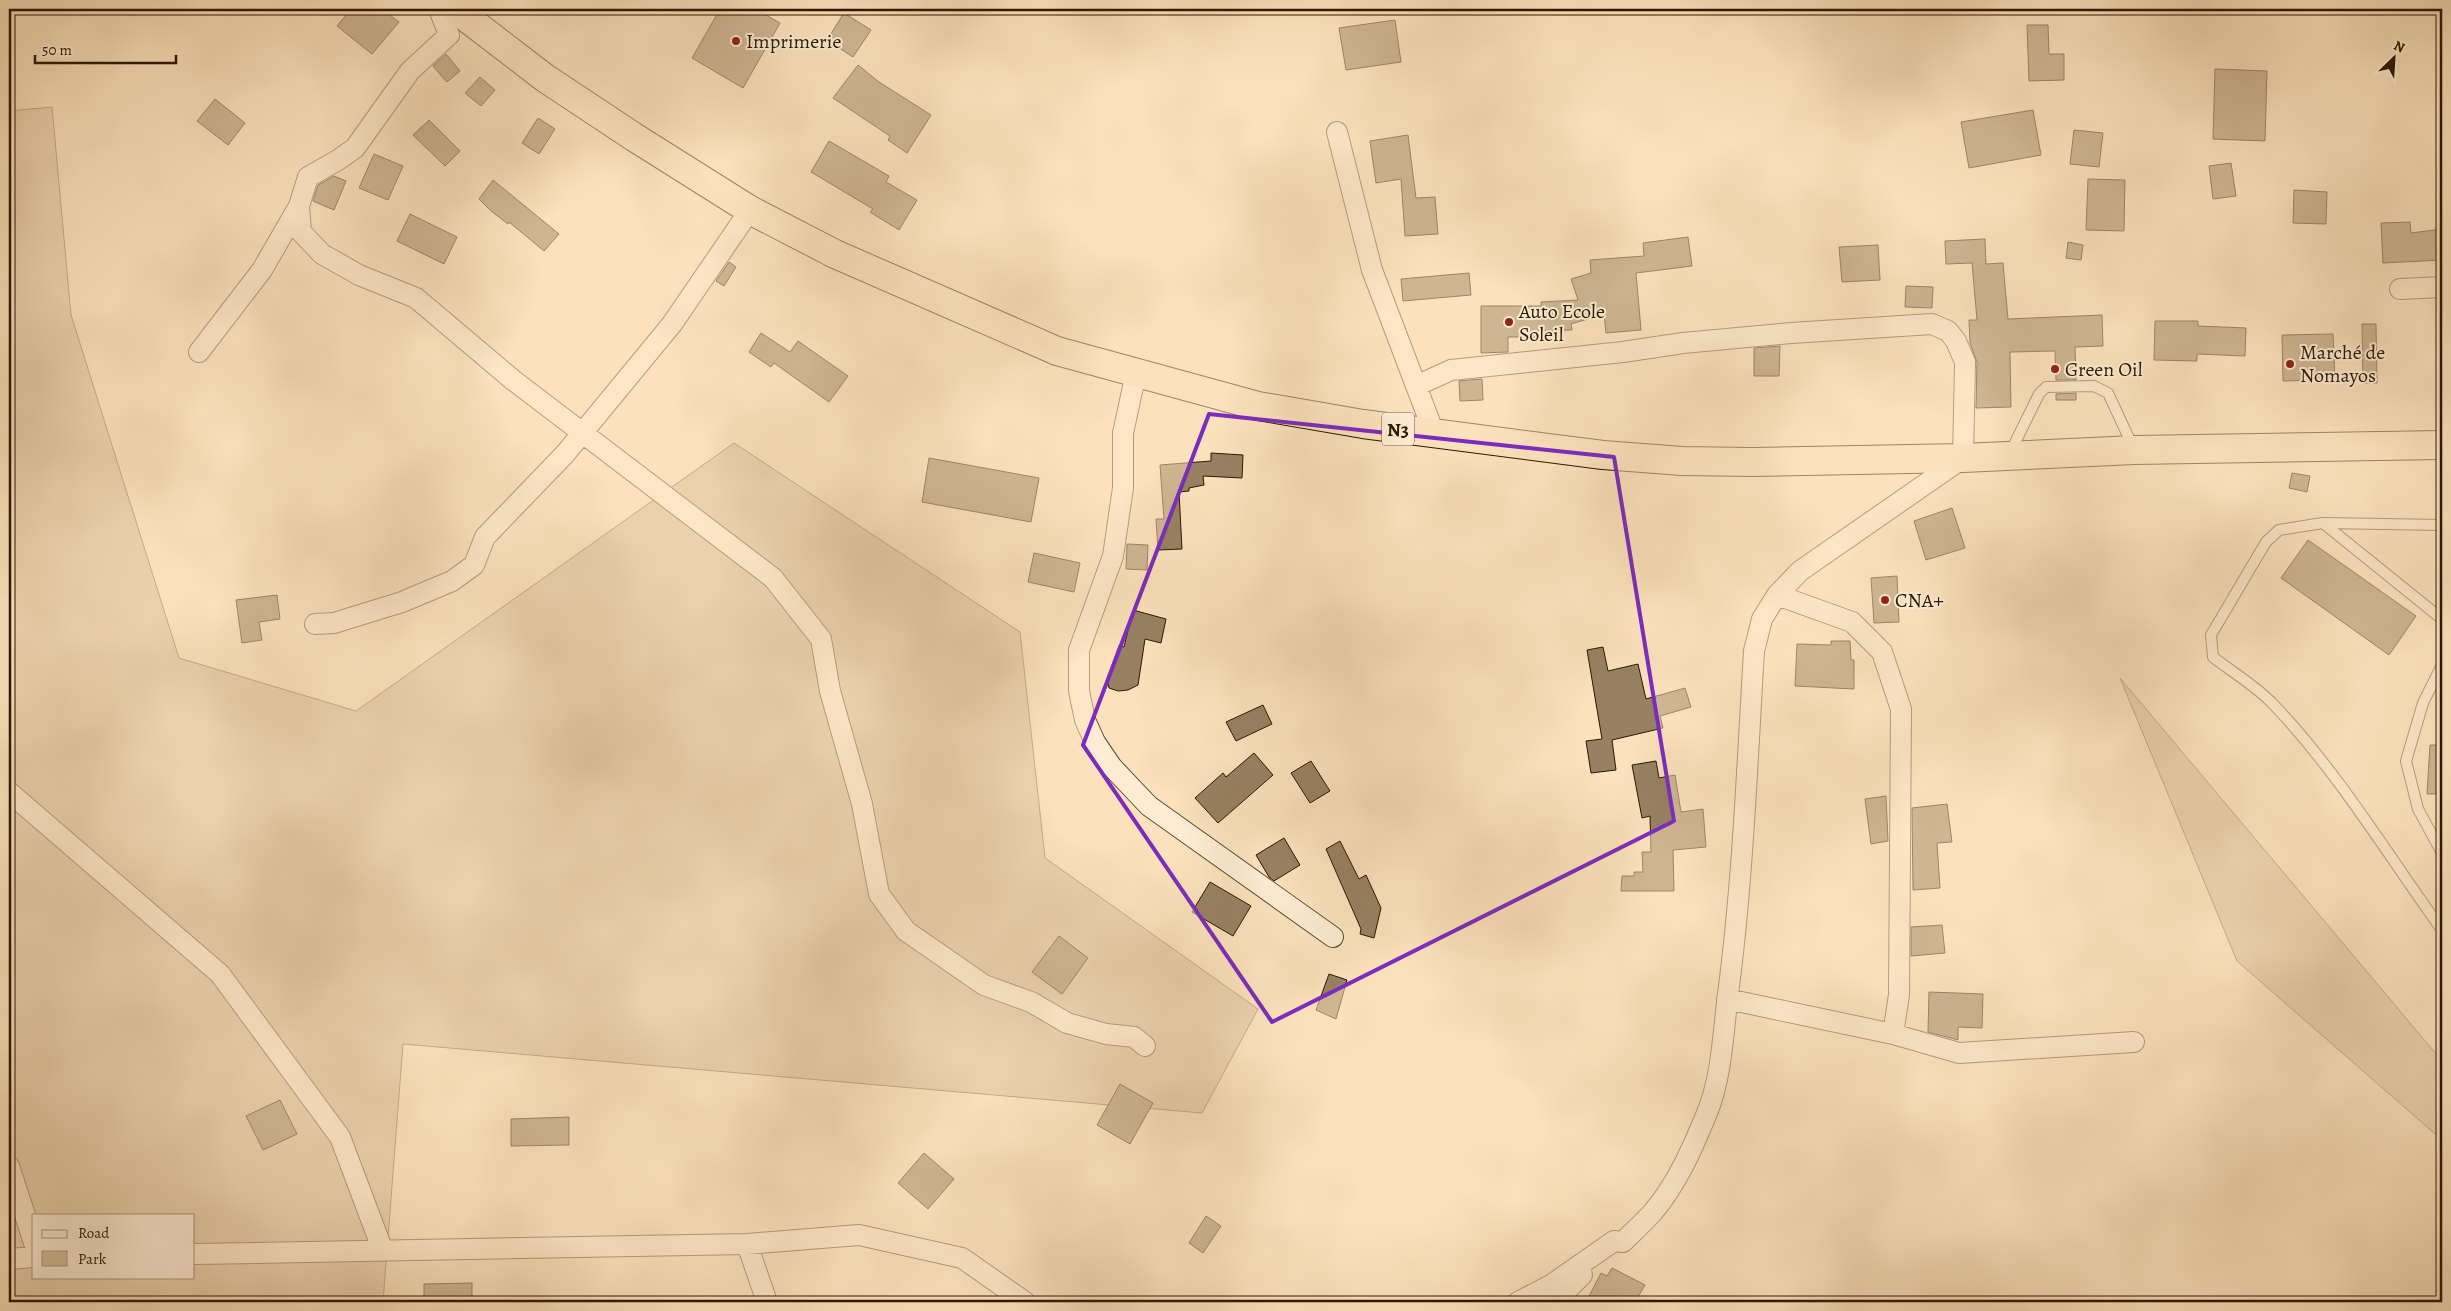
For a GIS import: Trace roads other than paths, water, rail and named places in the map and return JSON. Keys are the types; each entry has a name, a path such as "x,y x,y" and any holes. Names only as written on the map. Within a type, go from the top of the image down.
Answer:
{"highway":[{"name":"N3","path":"455,9 545,78 750,210 835,254 1032,342 1258,406 1363,424 1603,455 1682,461 1753,462 1963,458 2134,450 2442,445"}],"street":[{"path":"199,352 262,270 299,206 308,177 355,148 410,71 449,35 439,9"},
{"path":"1337,132 1372,270 1434,433"},
{"path":"299,206 301,232 322,254 359,275 416,298 499,368 580,432 773,578 821,639 830,691 862,804 879,894 906,931 984,984 1031,1002 1067,1023 1106,1034 1134,1037 1145,1046"},
{"path":"315,624 334,623 402,602 452,581 474,565 484,536 564,454 580,432 672,324 750,210"},
{"path":"2400,289 2442,287"},
{"path":"1416,386 1451,370 1722,339 1932,324 1948,331 1956,341 1965,362 1963,458 1800,571 1777,595 1762,619 1754,651 1739,903 1717,1078 1708,1111 1679,1175 1653,1212 1623,1242 1614,1241 1551,1285 1518,1302"},
{"path":"1136,373 1123,433 1123,488 1113,556 1079,650 1079,691 1085,720 1095,742 1112,767 1149,806 1333,937"},
{"path":"1777,595 1852,622 1882,652 1901,709 1899,995 1893,1034"},
{"path":"9,792 220,974 340,1137 383,1251"},
{"path":"1727,999 1893,1034 1959,1053 2134,1042"},
{"path":"9,1166 32,1237"},
{"path":"195,1254 747,1244 858,1235 962,1258 1025,1302"},
{"path":"1562,1302 1558,1299 1614,1241"},
{"path":"747,1244 768,1302"},
{"path":"9,1259 32,1257"}],"lane":[{"path":"2009,456 2039,394 2046,387 2094,386 2108,393 2134,450"},
{"path":"2442,525 2323,523 2279,530 2266,542 2211,635 2213,657 2272,703 2354,802 2442,930"},
{"path":"2323,523 2442,619"},
{"path":"2442,665 2423,703 2406,761 2418,809 2442,853"}],"place":[{"name":"Imprimerie","path":"736,41"},
{"name":"Auto Ecole Soleil","path":"1509,322"},
{"name":"Marché de Nomayos","path":"2290,364"},
{"name":"Green Oil","path":"2055,369"},
{"name":"CNA+","path":"1885,600"}]}
